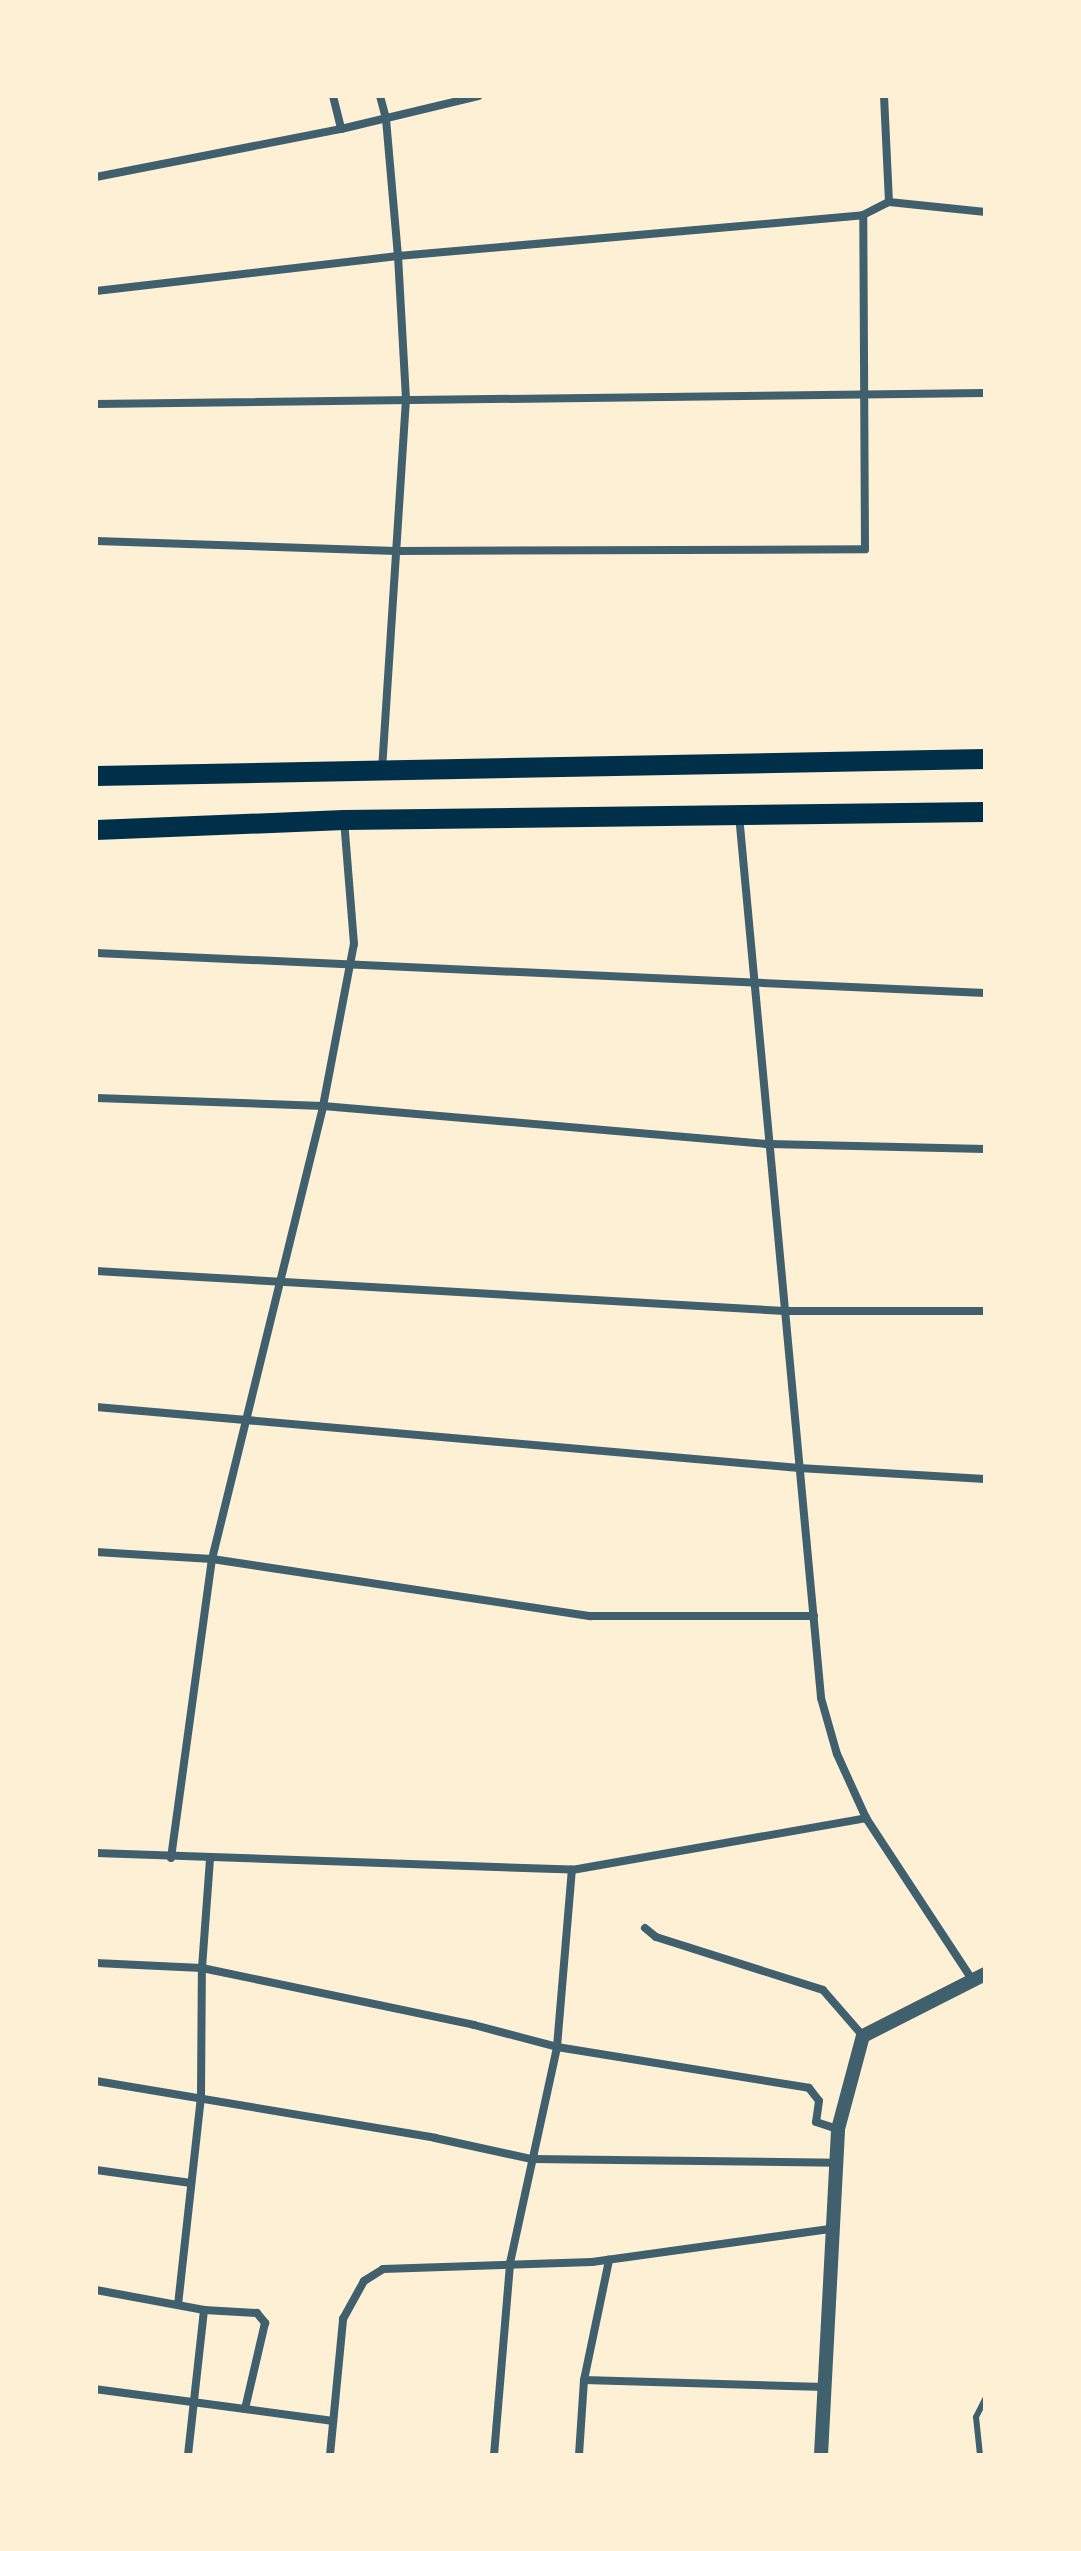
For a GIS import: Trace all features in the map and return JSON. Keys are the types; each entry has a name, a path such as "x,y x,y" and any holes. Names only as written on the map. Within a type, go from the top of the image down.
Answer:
{"main road":[{"path":"96,776 985,759"},
{"path":"96,830 344,820 985,812"}],"street":[{"path":"333,96 341,129"},
{"path":"380,96 386,119 398,256 406,399 382,771"},
{"path":"96,177 341,129 478,96"},
{"path":"884,96 889,202"},
{"path":"96,291 398,256 863,215 889,202 985,212"},
{"path":"96,541 396,551 865,549 863,215"},
{"path":"96,404 985,393"},
{"path":"739,814 821,1698 837,1754 866,1818 979,1978 863,2036 838,2129 838,2163 830,2229 821,2455"},
{"path":"171,1858 212,1559 323,1106 354,944 344,820"},
{"path":"96,953 985,993"},
{"path":"96,1098 323,1106 769,1144 985,1149"},
{"path":"96,1271 785,1311 985,1311"},
{"path":"96,1407 799,1468 985,1479"},
{"path":"96,1552 212,1559 591,1616 814,1616"},
{"path":"96,1853 210,1860 572,1870 866,1818"},
{"path":"178,2305 201,2096 202,1968 210,1860"},
{"path":"494,2455 510,2263 557,2047 572,1870"},
{"path":"645,1928 656,1937 823,1990 863,2036"},
{"path":"96,1963 202,1968 474,2025 557,2047 809,2088 819,2101 816,2122 838,2129"},
{"path":"96,2081 201,2096 435,2138 531,2159 838,2163"},
{"path":"96,2170 191,2183"},
{"path":"330,2455 343,2319 364,2281 383,2269 609,2260 830,2229"},
{"path":"579,2455 584,2380 609,2260"},
{"path":"96,2290 204,2310 263,2316 265,2323 245,2409"},
{"path":"188,2455 204,2310"},
{"path":"584,2380 824,2387"},
{"path":"96,2389 333,2421"}],"lane":[{"path":"979,2451 976,2417 985,2399"},
{"path":"979,2451 985,2435"}]}
